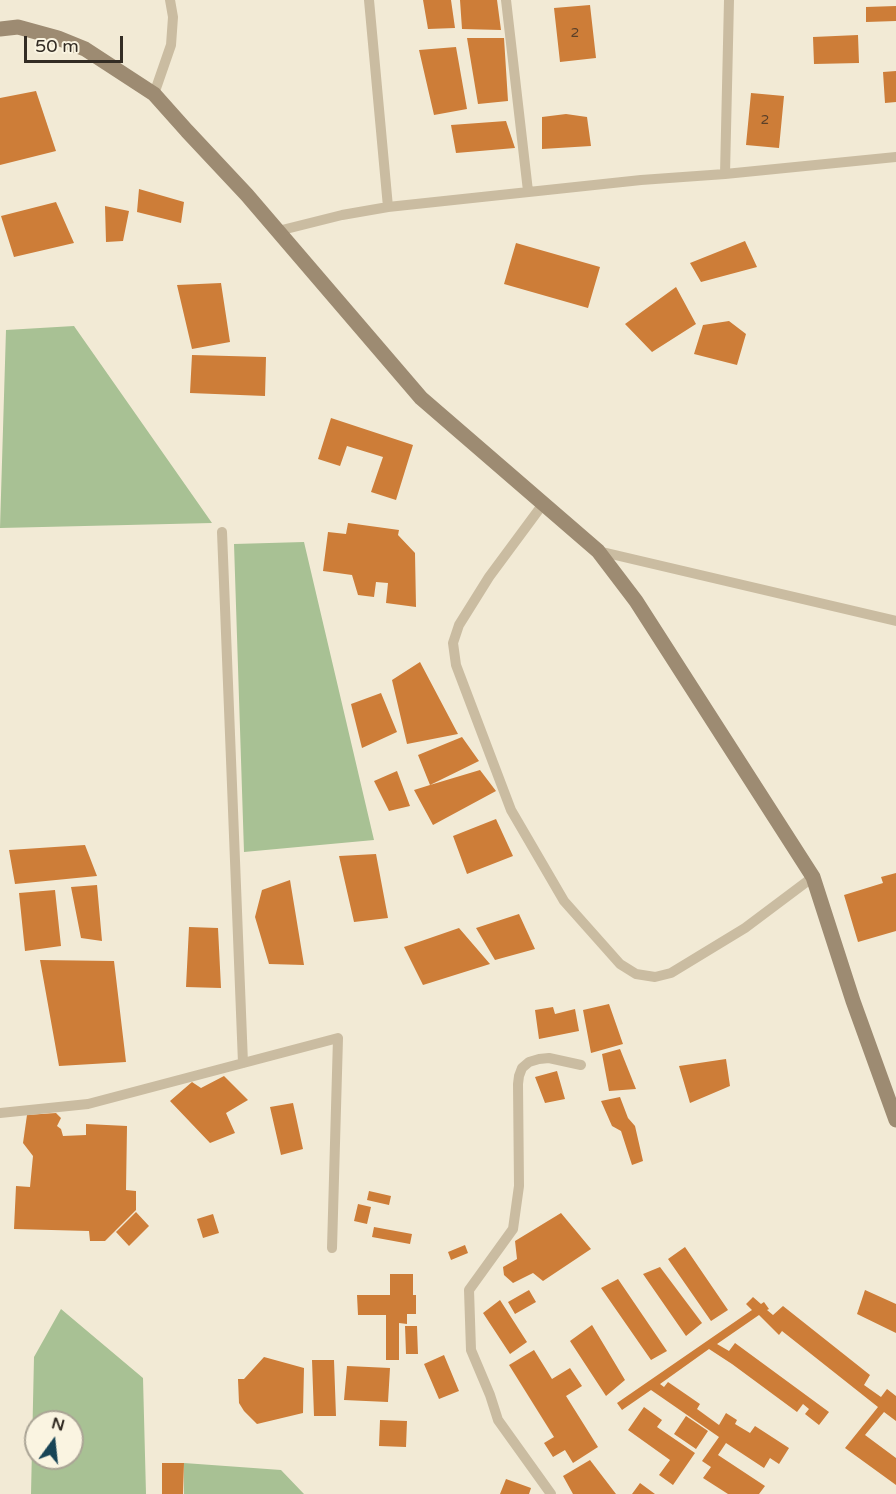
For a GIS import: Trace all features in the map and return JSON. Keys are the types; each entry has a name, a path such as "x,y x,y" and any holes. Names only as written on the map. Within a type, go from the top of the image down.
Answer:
{"street":[{"path":"154,94 171,45 173,17 170,0"},
{"path":"369,0 388,207"},
{"path":"506,0 528,191"},
{"path":"725,174 729,0"},
{"path":"0,29 18,27 58,38 85,49 154,94 248,195 421,398 598,551 636,601 813,877 854,1001 891,1092 896,1120"},
{"path":"278,231 342,215 388,207 641,180 896,158"},
{"path":"543,504 489,577 459,625 453,643 456,665 511,810 564,902 620,964 636,974 655,977 672,973 745,928 813,877"},
{"path":"222,532 243,1063"},
{"path":"598,551 896,621"},
{"path":"0,1113 87,1104 338,1038 332,1248"},
{"path":"551,1494 498,1420 471,1350 469,1290 513,1229 519,1186 518,1084 522,1068 529,1062 549,1058 580,1065"}],"green space":[{"path":"74,326 212,523 0,528 6,330"},
{"path":"304,542 374,840 244,852 234,544"},
{"path":"61,1309 143,1378 146,1494 31,1494 32,1470 84,1470 84,1410 33,1410 34,1357"},
{"path":"184,1463 281,1470 304,1494 184,1494"}],"building":[{"path":"423,0 451,0 455,28 428,29"},
{"path":"460,0 497,0 501,30 462,29"},
{"path":"590,5 596,58 560,62 554,8"},
{"path":"896,6 896,21 866,22 866,7"},
{"path":"858,35 859,63 814,64 813,37"},
{"path":"467,38 504,38 508,101 478,104"},
{"path":"456,47 467,109 434,115 419,50"},
{"path":"896,71 896,102 885,103 883,72"},
{"path":"36,91 56,151 0,165 0,98"},
{"path":"751,93 784,96 779,148 746,145"},
{"path":"566,114 587,117 591,146 542,149 542,117"},
{"path":"506,121 515,148 456,153 451,125"},
{"path":"139,189 184,202 181,223 137,212"},
{"path":"56,202 74,243 14,257 1,216"},
{"path":"105,206 129,211 123,241 106,242"},
{"path":"745,241 757,267 701,282 690,263"},
{"path":"516,243 600,267 588,308 504,284"},
{"path":"221,283 230,342 192,349 177,285"},
{"path":"676,287 696,324 652,352 625,324"},
{"path":"729,321 746,334 737,365 694,354 703,325"},
{"path":"192,355 266,357 265,396 190,393"},
{"path":"331,418 413,445 396,500 371,492 383,457 347,446 340,466 318,459"},
{"path":"348,523 399,530 398,535 415,553 416,607 386,603 388,583 376,582 374,597 358,595 352,575 323,571 328,532 346,534"},
{"path":"420,662 458,734 407,744 392,680"},
{"path":"381,693 397,732 362,748 351,704"},
{"path":"462,737 479,761 430,785 418,755"},
{"path":"480,770 496,791 433,825 414,790"},
{"path":"397,771 410,806 389,811 374,781"},
{"path":"496,819 513,856 467,874 453,836"},
{"path":"85,845 97,876 15,884 9,850"},
{"path":"376,854 388,918 354,922 339,856"},
{"path":"896,873 896,931 858,942 844,895 883,883 881,877"},
{"path":"290,880 304,965 269,964 255,917 262,890"},
{"path":"97,885 102,941 81,938 71,887"},
{"path":"55,890 61,946 25,951 19,893"},
{"path":"519,914 535,949 495,960 476,928"},
{"path":"189,927 218,928 221,988 186,987"},
{"path":"459,928 490,964 423,985 404,947"},
{"path":"40,960 114,961 126,1062 59,1066"},
{"path":"609,1004 623,1044 591,1053 583,1010"},
{"path":"553,1007 555,1014 575,1009 579,1031 539,1039 535,1010"},
{"path":"620,1049 636,1089 609,1091 602,1054"},
{"path":"726,1059 730,1086 690,1103 679,1066"},
{"path":"557,1071 565,1099 545,1103 535,1077"},
{"path":"224,1076 248,1100 226,1113 235,1133 210,1143 170,1101 192,1082 201,1088"},
{"path":"620,1097 628,1118 635,1126 643,1161 632,1165 621,1131 612,1126 601,1101"},
{"path":"293,1103 303,1149 281,1155 270,1107"},
{"path":"56,1113 61,1118 57,1126 61,1129 63,1136 86,1135 86,1124 127,1126 126,1190 136,1191 136,1210 105,1241 90,1241 89,1231 14,1229 16,1186 30,1187 33,1156 23,1143 27,1115"},
{"path":"369,1191 391,1196 389,1205 367,1200"},
{"path":"358,1204 371,1207 367,1224 354,1221"},
{"path":"136,1212 149,1226 129,1246 116,1232"},
{"path":"561,1213 591,1249 543,1281 533,1273 513,1283 504,1275 503,1267 517,1259 515,1241"},
{"path":"213,1214 219,1233 203,1238 197,1219"},
{"path":"374,1227 412,1234 410,1244 372,1237"},
{"path":"465,1245 468,1253 451,1260 448,1252"},
{"path":"685,1247 728,1310 711,1321 668,1259"},
{"path":"660,1267 702,1323 686,1336 643,1274"},
{"path":"390,1274 413,1274 413,1295 416,1295 416,1314 407,1314 407,1324 399,1323 399,1360 386,1360 386,1315 358,1315 357,1295 390,1295"},
{"path":"618,1279 667,1351 651,1360 601,1288"},
{"path":"529,1290 536,1302 515,1314 508,1302"},
{"path":"865,1290 896,1304 896,1333 857,1314"},
{"path":"753,1297 761,1304 764,1302 769,1309 767,1310 773,1315 783,1306 870,1375 864,1385 881,1397 887,1389 896,1396 896,1421 884,1412 865,1435 896,1458 896,1485 845,1448 878,1407 782,1331 779,1335 759,1315 717,1344 729,1351 735,1343 829,1412 819,1425 805,1414 809,1409 803,1404 797,1412 709,1349 660,1384 664,1387 668,1382 700,1404 697,1409 719,1425 726,1413 737,1420 735,1424 750,1433 755,1426 789,1448 779,1464 770,1458 764,1468 726,1443 718,1455 765,1486 759,1494 728,1494 703,1478 711,1467 702,1461 719,1437 651,1390 622,1410 617,1403 752,1310 746,1304"},
{"path":"500,1300 527,1342 510,1354 483,1313"},
{"path":"592,1325 625,1380 606,1396 570,1341"},
{"path":"405,1326 417,1326 418,1354 406,1354"},
{"path":"534,1350 552,1379 570,1368 582,1386 566,1396 598,1447 573,1463 565,1450 553,1457 544,1443 554,1437 509,1365"},
{"path":"444,1355 459,1391 439,1399 424,1364"},
{"path":"264,1357 304,1368 303,1413 257,1424 244,1411 239,1403 238,1379 244,1379"},
{"path":"312,1360 334,1360 336,1416 314,1416"},
{"path":"347,1366 390,1368 388,1402 344,1400"},
{"path":"644,1407 662,1420 657,1427 695,1453 673,1485 659,1475 670,1460 628,1430"},
{"path":"686,1416 708,1431 696,1449 674,1434"},
{"path":"380,1420 407,1421 406,1447 379,1446"},
{"path":"590,1460 616,1494 573,1494 563,1476"},
{"path":"162,1463 184,1463 183,1494 162,1494"},
{"path":"506,1479 531,1488 529,1494 500,1494"},
{"path":"640,1483 655,1494 632,1494"}]}
